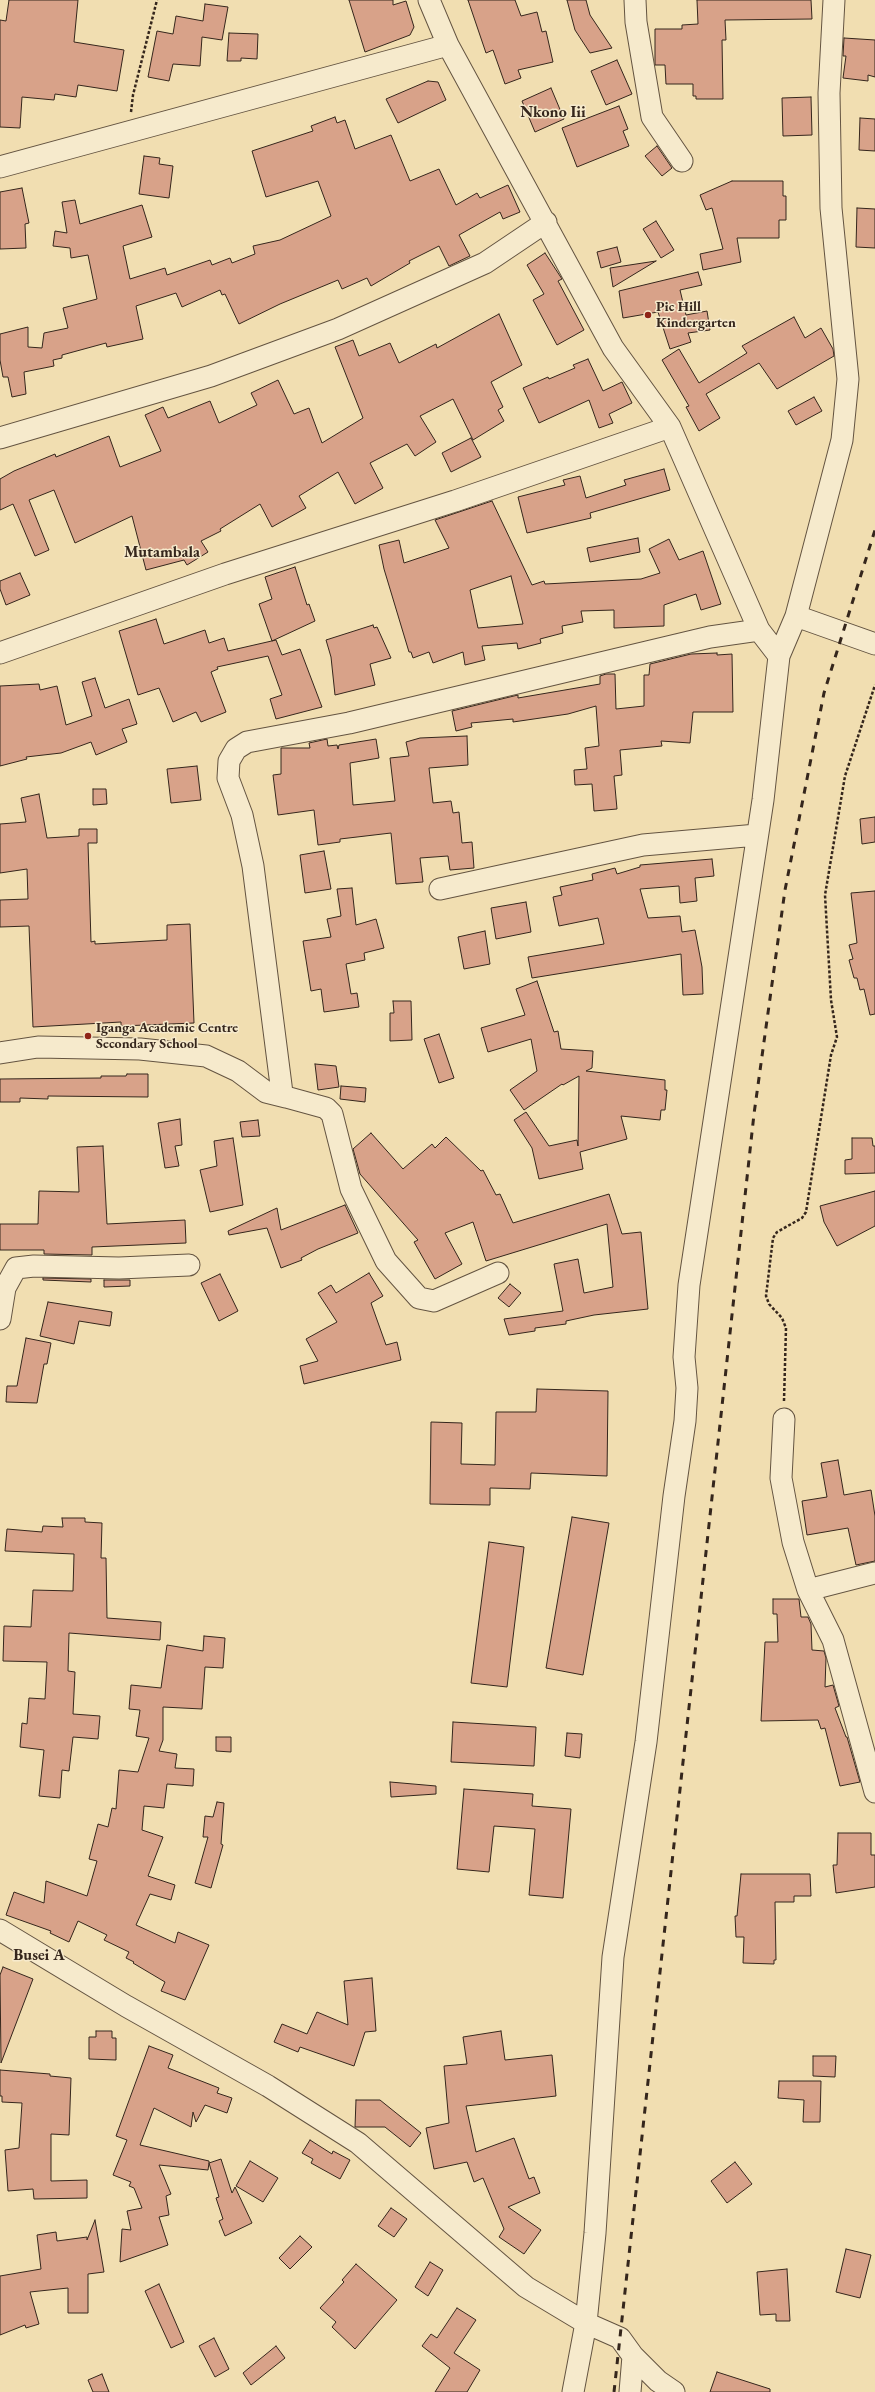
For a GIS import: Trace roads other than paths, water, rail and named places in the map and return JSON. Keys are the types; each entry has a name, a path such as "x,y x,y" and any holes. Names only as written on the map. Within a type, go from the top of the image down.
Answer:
{"street":[{"path":"429,0 448,45 546,222 613,348 670,427 759,630 780,656"},
{"path":"634,0 636,22 652,117 682,162"},
{"path":"574,2392 586,2323 595,2233 613,1957 646,1742 685,1420 687,1388 684,1357 689,1285 757,835 780,656 796,616 842,440 848,379 831,208 829,92 834,0"},
{"path":"0,167 128,134 448,45"},
{"path":"0,438 211,376 338,329 485,263 546,222"},
{"path":"0,653 225,574 455,501 670,427"},
{"path":"796,616 875,644"},
{"path":"286,1098 282,1093 253,866 242,815 228,778 229,761 236,750 247,742 349,723 710,637 759,630"},
{"path":"440,889 643,845 757,835"},
{"path":"0,1053 38,1046 140,1049 206,1056 238,1071 266,1092 326,1108 332,1114 351,1189 386,1261 419,1298 434,1302 498,1273"},
{"path":"0,1319 5,1288 16,1268 34,1266 119,1268 189,1265"},
{"path":"784,1419 781,1478 793,1542 808,1590 833,1640 875,1792"},
{"path":"808,1590 875,1573"},
{"path":"0,1930 133,2010 268,2086 358,2143 526,2287 563,2307 586,2323 620,2338 633,2356 658,2381 674,2392"},
{"path":"630,2392 633,2356"}],"railway":[{"path":"614,2392 754,1114 785,890 824,693 875,530"}],"place":[{"name":"Pic Hill Kindergarten","path":"648,315"},
{"name":"Iganga Academic Centre Secondary School","path":"88,1036"}],"district":[{"name":"Nkono Iii","path":"553,113"},
{"name":"Mutambala","path":"162,553"},
{"name":"Busei A","path":"39,1956"}]}
